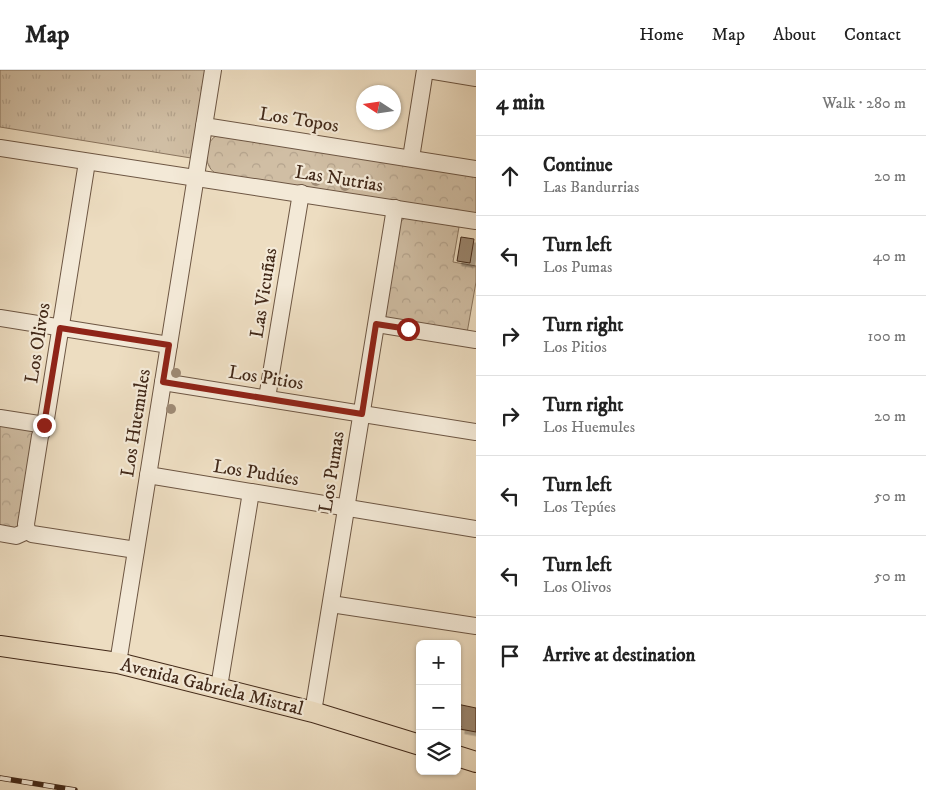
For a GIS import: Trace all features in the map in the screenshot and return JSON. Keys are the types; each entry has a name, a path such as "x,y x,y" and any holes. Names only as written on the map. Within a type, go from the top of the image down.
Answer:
{"main road":[{"name":"Avenida Gabriela Mistral","path":"0,646 118,663 313,712 416,744"},
{"path":"461,757 476,762"}],"street":[{"name":"Los Huemules","path":"118,663 213,70"},
{"path":"411,158 426,70 476,78"},
{"name":"Los Topos","path":"204,126 476,169"},
{"name":"Las Nutrias","path":"0,148 476,221"},
{"name":"Los Olivos","path":"27,531 26,524 38,446 44,425 87,162"},
{"name":"Las Vicuñas","path":"268,398 301,193"},
{"name":"Los Pumas","path":"313,712 396,208"},
{"path":"0,318 169,345"},
{"path":"376,324 476,340"},
{"name":"Los Pitios","path":"163,382 476,432"},
{"path":"0,418 44,425"},
{"name":"Los Pudúes","path":"148,475 476,529"},
{"path":"219,687 251,492"},
{"path":"0,533 16,536 27,531 32,534 136,550"},
{"path":"331,604 476,626"}],"green space":[{"path":"0,70 205,70 191,158 0,127"},
{"path":"216,136 476,176 476,214 215,173 208,165 206,154 209,144"},
{"path":"406,217 459,227 453,262 476,266 476,282 467,333 385,319 400,222"},
{"path":"0,421 36,432 21,528 0,528"}],"building":[{"path":"461,237 474,239 470,263 457,261"},
{"path":"461,705 476,708 476,732 461,729"}],"railway":[{"path":"0,778 75,790"}],"route":[{"path":"44,425 60,328 169,345 163,382 362,414 376,324 408,329"}]}
